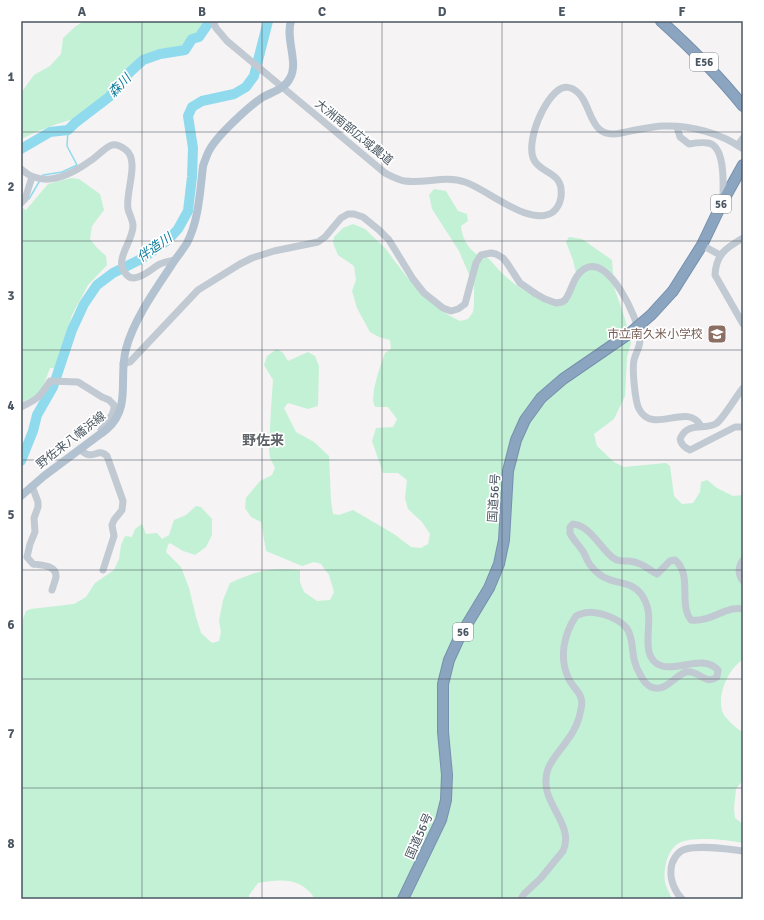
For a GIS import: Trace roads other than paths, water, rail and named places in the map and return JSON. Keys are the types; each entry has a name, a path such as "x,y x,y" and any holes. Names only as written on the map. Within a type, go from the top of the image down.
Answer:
{"highway":[{"name":"E56","path":"661,21 694,50 743,106"},
{"name":"国道56号","path":"403,899 441,820 446,800 447,775 443,732 443,684 449,660 460,636 489,588 499,564 504,540 508,471 516,440 525,420 541,398 562,379 630,333 673,291 702,245 723,201 743,165"}],"main road":[{"name":"野佐来八幡浜線","path":"21,496 114,423 120,411 123,388 123,364 126,347 140,316 187,242 193,228 203,166 210,148 253,104 282,87 290,79 293,69 290,36 291,21"}],"street":[{"name":"大洲南部広域農道","path":"213,21 216,28 226,41 385,173 395,178 408,181 444,179 466,182 520,211 532,215 551,214 560,204 561,188 559,182 554,175 539,166 534,160 532,149 535,128 546,102 562,88 570,87 579,92 593,123 604,133 616,134 663,126 677,127 697,130 722,137 740,147"},
{"path":"677,127 680,137 689,144 709,143 717,148 722,159 723,201"},
{"path":"740,147 743,138"},
{"path":"21,169 32,177 40,179 56,178 76,171 107,148 114,145 121,146 128,151 133,163 128,208 133,226 131,237 122,257 121,263 124,272 128,276 134,278 150,272 158,265 166,261 175,260"},
{"path":"21,203 25,199 32,177"},
{"path":"123,364 130,362 198,290 252,258 274,251 318,242 325,237 342,218 348,214 354,214 363,217 389,240 413,280 424,293 443,308 451,311 458,309 465,304 476,263 481,255 491,253 503,258 520,283 545,299 556,303 565,300 574,280 584,269 592,267 607,273 621,292 636,320 640,338 633,369 639,409 647,417 653,420 659,421 687,416 698,421 701,426"},
{"path":"743,238 720,255 716,266 715,275 743,324"},
{"path":"702,245 720,255"},
{"path":"21,407 33,402 40,396 50,381 78,382 114,404 110,417 102,427 101,430 103,433"},
{"path":"743,388 717,423 710,426 692,427 683,433 680,439 685,448 690,450 735,427 743,427"},
{"path":"80,449 84,454 89,456 103,452 106,456 123,501 122,510 112,525 114,536 103,570"},
{"path":"32,486 38,502 38,507 34,518 35,532 27,557 32,564 46,565 55,574 56,577 52,590"},
{"path":"521,899 524,894 541,878 563,851 565,846 566,840 564,829 548,792 546,780 551,761 566,744 576,727 581,710 582,701 579,692 568,678 563,654 568,632 576,616 589,611 611,617 628,629 632,638 633,660 635,667 644,680 652,687 661,688 671,683 681,674 691,671 707,680 712,680 717,677 718,670 714,666 706,664 662,666 655,661 650,654 648,645 649,611 641,594 635,588 624,583 608,580 590,566 584,553 570,533 570,527 573,524 579,524 586,528 613,559 620,562 629,561 639,563 657,574 670,561 675,560 682,570 686,593 686,612 691,620 699,622 735,608 743,609"},
{"path":"743,560 740,564 739,570 743,581"},
{"path":"682,899 673,884 671,874 671,867 679,853 685,849 696,848 743,851"}],"waterway":[{"name":"森川","path":"21,149 50,132 68,130 109,97 130,72 143,60 160,54 185,50 192,39 199,37 208,24 213,21"},
{"name":"伴造川","path":"21,461 33,431 37,415 53,387 72,330 84,304 97,285 113,273 143,258 168,240 178,229 188,211 192,177 193,148 188,116 192,107 202,101 234,94 246,87 254,76 268,21"},
{"path":"42,177 43,175 62,172 77,165 67,146 68,130"},
{"path":"29,199 39,182"}],"place":[{"name":"市立南久米小学校","path":"717,334"}],"district":[{"name":"野佐来","path":"263,440"}]}
